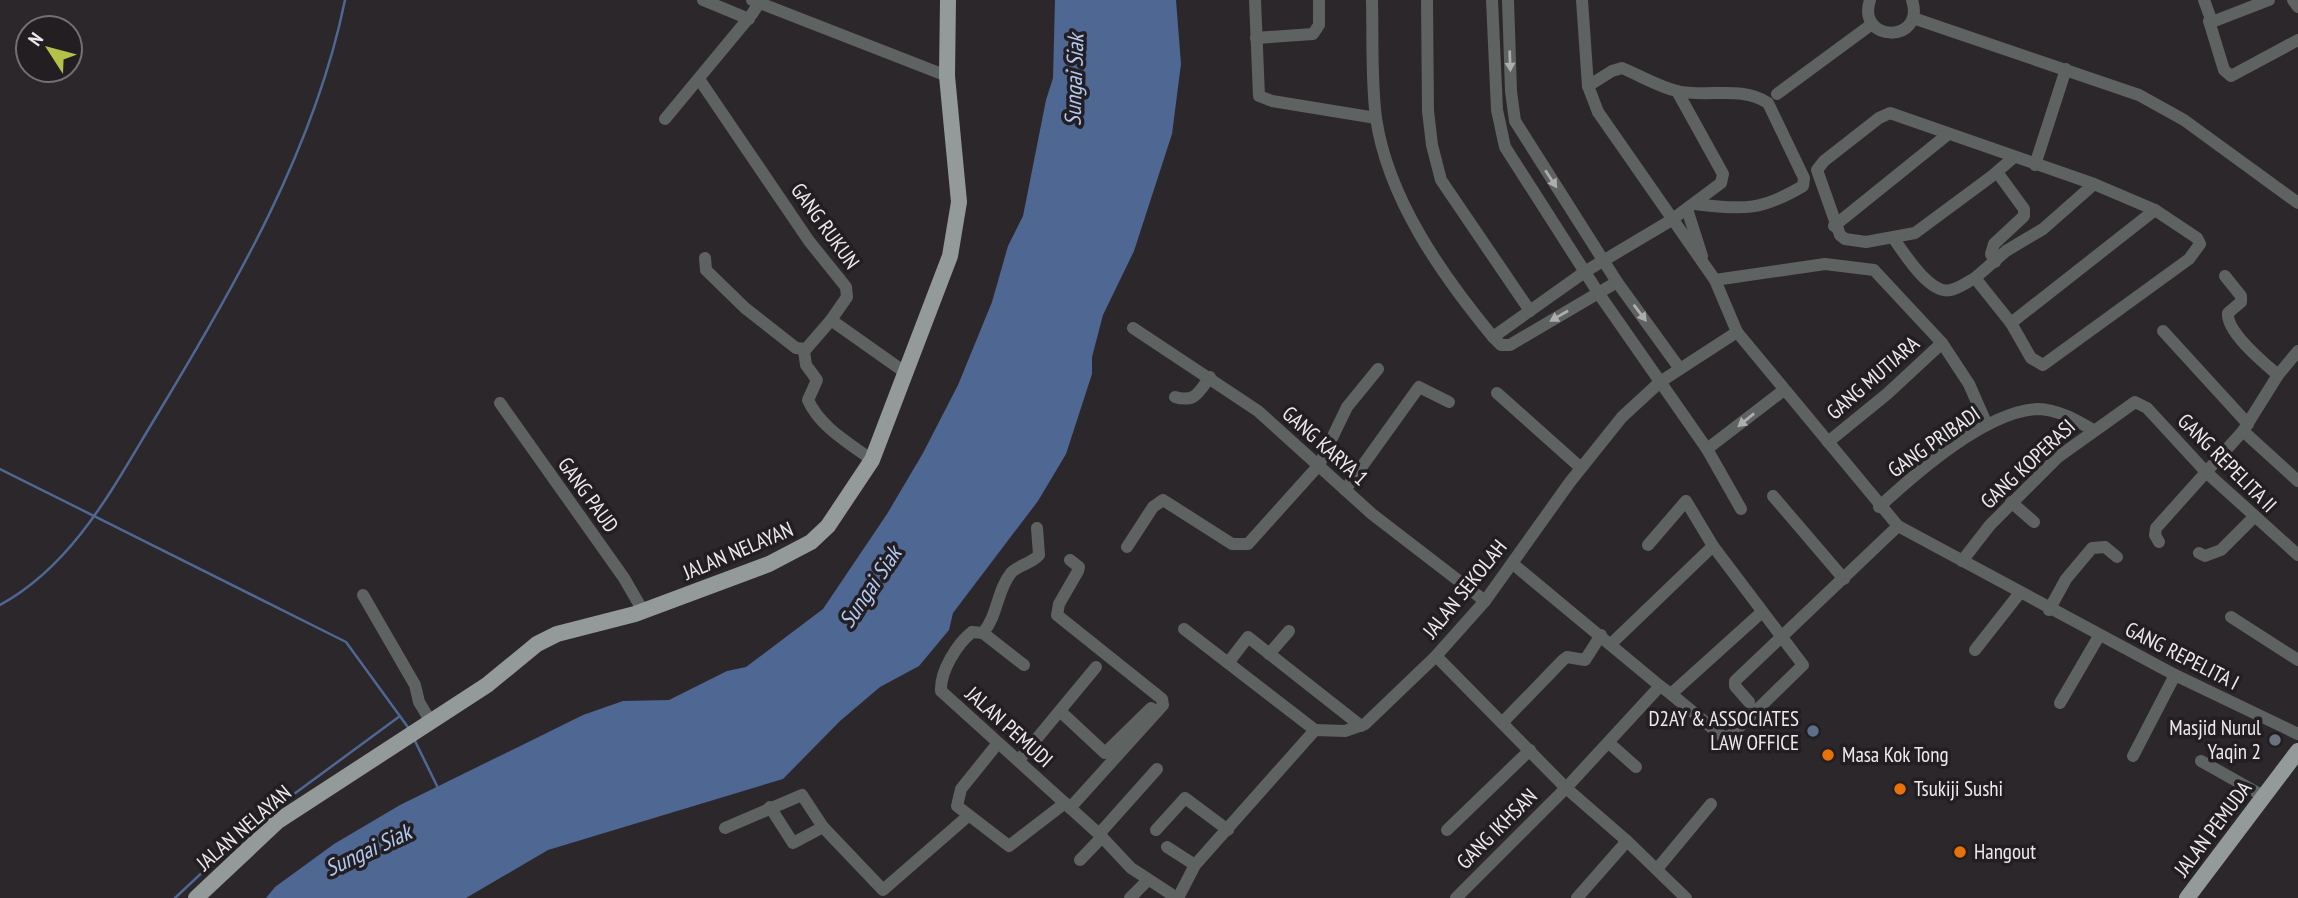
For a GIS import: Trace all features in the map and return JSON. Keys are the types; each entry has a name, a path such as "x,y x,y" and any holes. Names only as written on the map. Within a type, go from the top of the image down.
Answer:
{"main road":[{"name":"JALAN NELAYAN","path":"196,898 278,821 404,736 487,685 537,644 557,634 643,611 769,564 811,542 846,502 872,460 950,256 959,216 947,76 948,0"},
{"name":"JALAN PEMUDA","path":"2187,898 2298,751"}],"street":[{"path":"704,0 755,7 947,76"},
{"path":"1255,0 1259,96 1272,101 1376,118"},
{"path":"1256,38 1313,34 1319,25 1319,0"},
{"path":"1372,0 1376,118 1386,155 1411,219 1493,337 1500,345 1510,345 1616,282"},
{"path":"1427,0 1428,111 1432,145 1441,180 1530,311"},
{"path":"1492,0 1499,128 1505,147 1586,271 1598,294 1707,449 1741,509"},
{"path":"1507,0 1511,91 1516,121 1616,282 1680,369"},
{"path":"1582,0 1588,86 1598,113 1671,221 1706,266"},
{"path":"1870,0 1868,14 1872,24 1881,31 1892,33 1903,30 1913,18 1912,0"},
{"path":"2204,0 2224,70 2231,76 2298,40"},
{"path":"2209,21 2215,22 2269,0"},
{"path":"2293,0 2298,7"},
{"path":"665,119 755,7"},
{"path":"1913,18 2139,95 2184,120 2298,202"},
{"path":"1777,94 1872,24"},
{"path":"1588,86 1622,68 1677,91 1756,96 1768,103 1806,182 1777,202 1749,209 1691,206"},
{"path":"2035,165 2066,69"},
{"name":"GANG RUKUN","path":"699,79 802,232 846,287 847,297 831,320"},
{"path":"1493,337 1586,271 1671,221 1721,183 1723,174 1677,91"},
{"path":"1975,278 2011,323 2031,358 2043,365 2189,259 2200,244 2197,238 2155,210 2094,184 2012,158 1890,113 1879,118 1824,161 1817,170 1834,226 1845,239 1866,242 1894,239 1915,233 2012,158"},
{"path":"1499,128 1516,121"},
{"path":"1834,226 1947,135"},
{"path":"1995,262 1991,254 1994,244 2024,216 2024,209 1997,172"},
{"path":"1894,239 1914,267 1939,290 1948,291 1975,278 2021,241 2043,229 2094,184"},
{"path":"1691,206 1706,266"},
{"path":"2011,323 2155,210"},
{"path":"705,258 706,270 745,308 796,348 804,351"},
{"path":"1715,281 1825,264 1867,267 1880,274 1942,343 1969,384 1987,425"},
{"name":"GANG REPELITA I","path":"1706,266 1737,332 1879,507 1898,526 2049,610 2298,734"},
{"path":"2225,276 2241,296 2241,302 2228,313 2228,322 2255,356 2278,375"},
{"path":"872,460 831,430 812,410 808,400 817,380 806,365 804,351 831,320 906,373"},
{"name":"GANG KARYA 1","path":"1133,328 1258,411 1345,490 1485,601"},
{"path":"2163,331 2245,428 2298,481"},
{"name":"JALAN SEKOLAH","path":"1686,898 1627,841 1566,788 1436,656 1485,601 1581,468 1622,418 1660,382 1737,332"},
{"name":"GANG MUTIARA","path":"1828,442 1887,394 1942,343"},
{"path":"1644,358 1663,345"},
{"path":"2159,542 2155,535 2156,528 2245,428 2278,375 2298,351"},
{"path":"1127,547 1153,507 1163,500 1232,544 1243,546 1319,464 1347,407 1378,369"},
{"path":"1175,397 1187,401 1193,399 1210,377"},
{"path":"1345,490 1419,387 1449,402"},
{"path":"1707,449 1784,390"},
{"path":"1497,393 1581,468"},
{"name":"GANG REPELITA II","path":"2129,405 2136,402 2147,408 2206,472 2298,555"},
{"name":"GANG PAUD","path":"500,403 624,578 643,611"},
{"name":"GANG KOPERASI","path":"1962,561 2011,502 2058,457 2129,405"},
{"name":"GANG PRIBADI","path":"1879,507 1903,485 1987,425 2040,409 2072,417 2093,430"},
{"path":"1773,496 1844,579"},
{"path":"1513,564 1722,736 1729,737 1802,668 1801,662 1713,546 1686,501 1648,545"},
{"path":"2011,502 2034,522"},
{"path":"2199,553 2205,556 2214,555 2254,517"},
{"path":"1749,702 1734,682 1898,526"},
{"path":"1024,665 983,633 994,620 996,604 1010,575 1039,555 1037,528"},
{"path":"1503,723 1563,660 1567,657 1585,660 1713,546"},
{"path":"2049,610 2066,579 2092,548 2105,547 2117,557"},
{"path":"998,743 957,794 957,806 1009,846 1068,806 1163,705 1162,699 1057,615 1059,604 1079,567 1070,560"},
{"path":"1975,650 2019,594"},
{"path":"363,595 415,685 426,724"},
{"name":"GANG IKHSAN","path":"1456,898 1609,743 1666,690 1762,612"},
{"path":"2231,617 2298,660"},
{"path":"1184,629 1315,730 1345,732 1361,726 1436,656"},
{"path":"1269,654 1289,631"},
{"name":"JALAN PEMUDI","path":"983,633 972,632 965,638 943,674 941,691 1148,880 1178,898"},
{"path":"2060,703 2099,636"},
{"path":"1227,663 1248,637 1361,726"},
{"path":"1018,760 1061,712 1096,667"},
{"path":"2133,756 2175,675"},
{"path":"1061,712 1105,753 1151,708"},
{"path":"1178,898 1195,865 1315,730"},
{"path":"1609,743 1636,767"},
{"path":"1447,830 1530,751"},
{"path":"2201,761 2265,797"},
{"path":"1080,860 1157,769"},
{"path":"725,828 802,795 823,827 883,890 968,816"},
{"path":"1156,830 1185,798 1228,830"},
{"path":"1657,869 1711,803"},
{"path":"770,807 793,844 823,827"},
{"path":"1577,898 1627,841"},
{"path":"1167,847 1195,865"},
{"path":"1130,898 1148,880"}],"water":[{"name":"Sungai Siak","path":"1055,0 1176,0 1181,64 1172,134 1134,251 1103,315 1092,357 1092,374 1066,454 1038,501 953,613 949,630 919,666 880,687 840,721 783,779 548,850 466,898 266,898 275,887 334,844 400,805 583,715 623,701 669,700 727,671 746,667 823,609 887,514 923,453 958,385 992,302 1008,246 1023,216 1046,100 1053,78"}],"waterway":[{"path":"0,605 27,588 50,568 91,520 109,495 215,317 269,215 293,162 332,55 345,0"},
{"path":"0,469 346,642 410,730"},
{"path":"175,898 256,822 400,716"},
{"path":"414,739 439,790"}],"place":[{"name":"D2AY & ASSOCIATES LAW OFFICE","path":"1813,731"},
{"name":"Masjid Nurul Yaqin 2","path":"2275,740"},
{"name":"Masa Kok Tong","path":"1828,755"},
{"name":"Tsukiji Sushi","path":"1900,789"},
{"name":"Hangout","path":"1960,852"}]}
